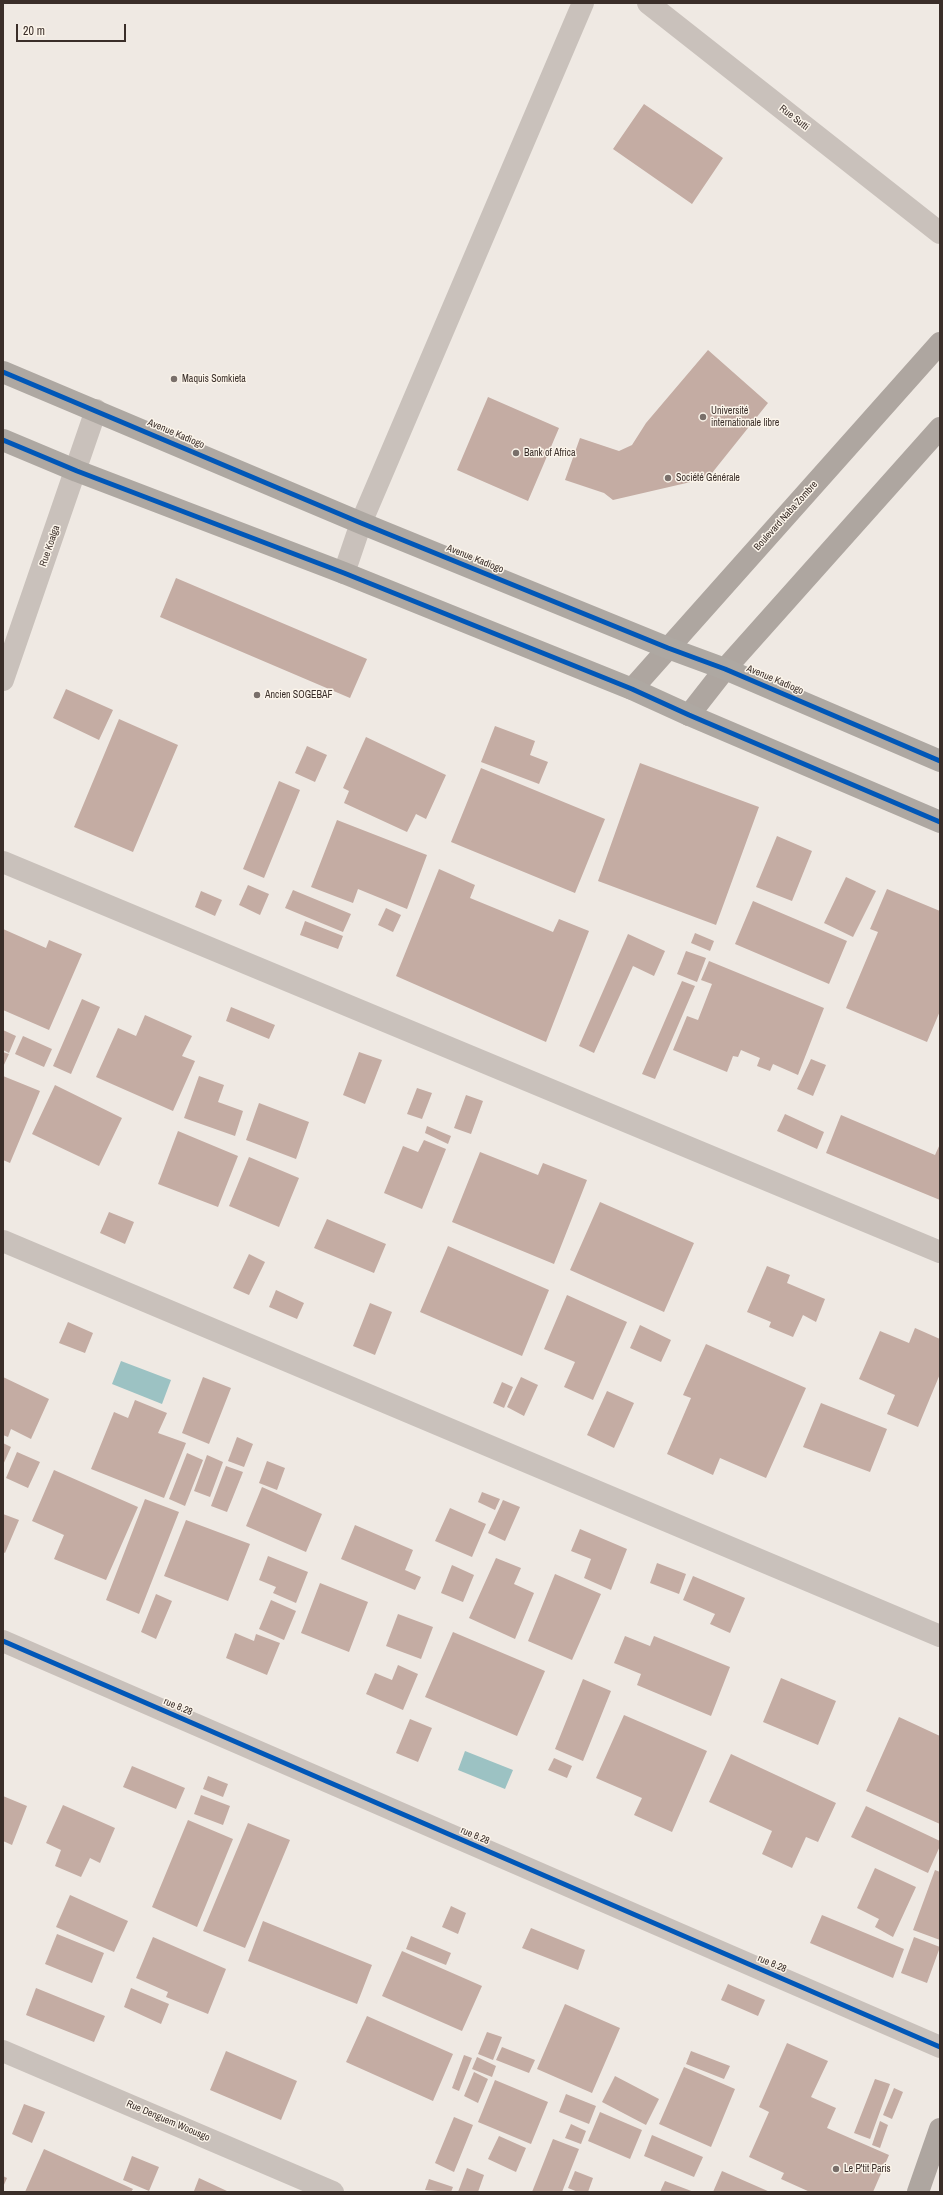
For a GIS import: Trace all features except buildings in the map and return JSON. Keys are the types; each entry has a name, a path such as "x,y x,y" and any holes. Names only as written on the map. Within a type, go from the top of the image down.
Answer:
{"highway":[{"name":"Avenue Kadiogo","path":"3,372 361,522 668,648 726,669 940,761"},
{"path":"3,440 344,573 632,689 689,715 940,822"}],"main road":[{"name":"Boulevard Naba Zombre","path":"632,689 940,343"},
{"path":"689,715 726,669 940,428"},
{"path":"918,2192 940,2128"}],"street":[{"path":"344,573 361,522 583,3"},
{"name":"Rue Sutti","path":"648,3 940,233"},
{"name":"Rue Koalga","path":"3,680 77,470 96,410"},
{"path":"3,862 940,1252"},
{"path":"3,1241 940,1636"},
{"name":"rue 8.28","path":"3,1641 940,2047"},
{"name":"Rue Denguem Woousgo","path":"3,2050 333,2192"}],"water":[{"path":"121,1361 171,1380 162,1404 112,1384"},
{"path":"465,1751 513,1770 505,1789 458,1770"}],"cycle path":[{"path":"3,372 361,523 668,648 725,669 940,761"},
{"path":"3,440 77,471 344,573 632,689 689,715 940,822"},
{"path":"3,1641 940,2047"}],"place":[{"name":"Maquis Somkieta","path":"174,379"},
{"name":"Université internationale libre","path":"703,417"},
{"name":"Bank of Africa","path":"516,453"},
{"name":"Société Générale","path":"668,478"},
{"name":"Ancien SOGEBAF","path":"257,695"},
{"name":"Le P'tit Paris","path":"836,2169"}]}
